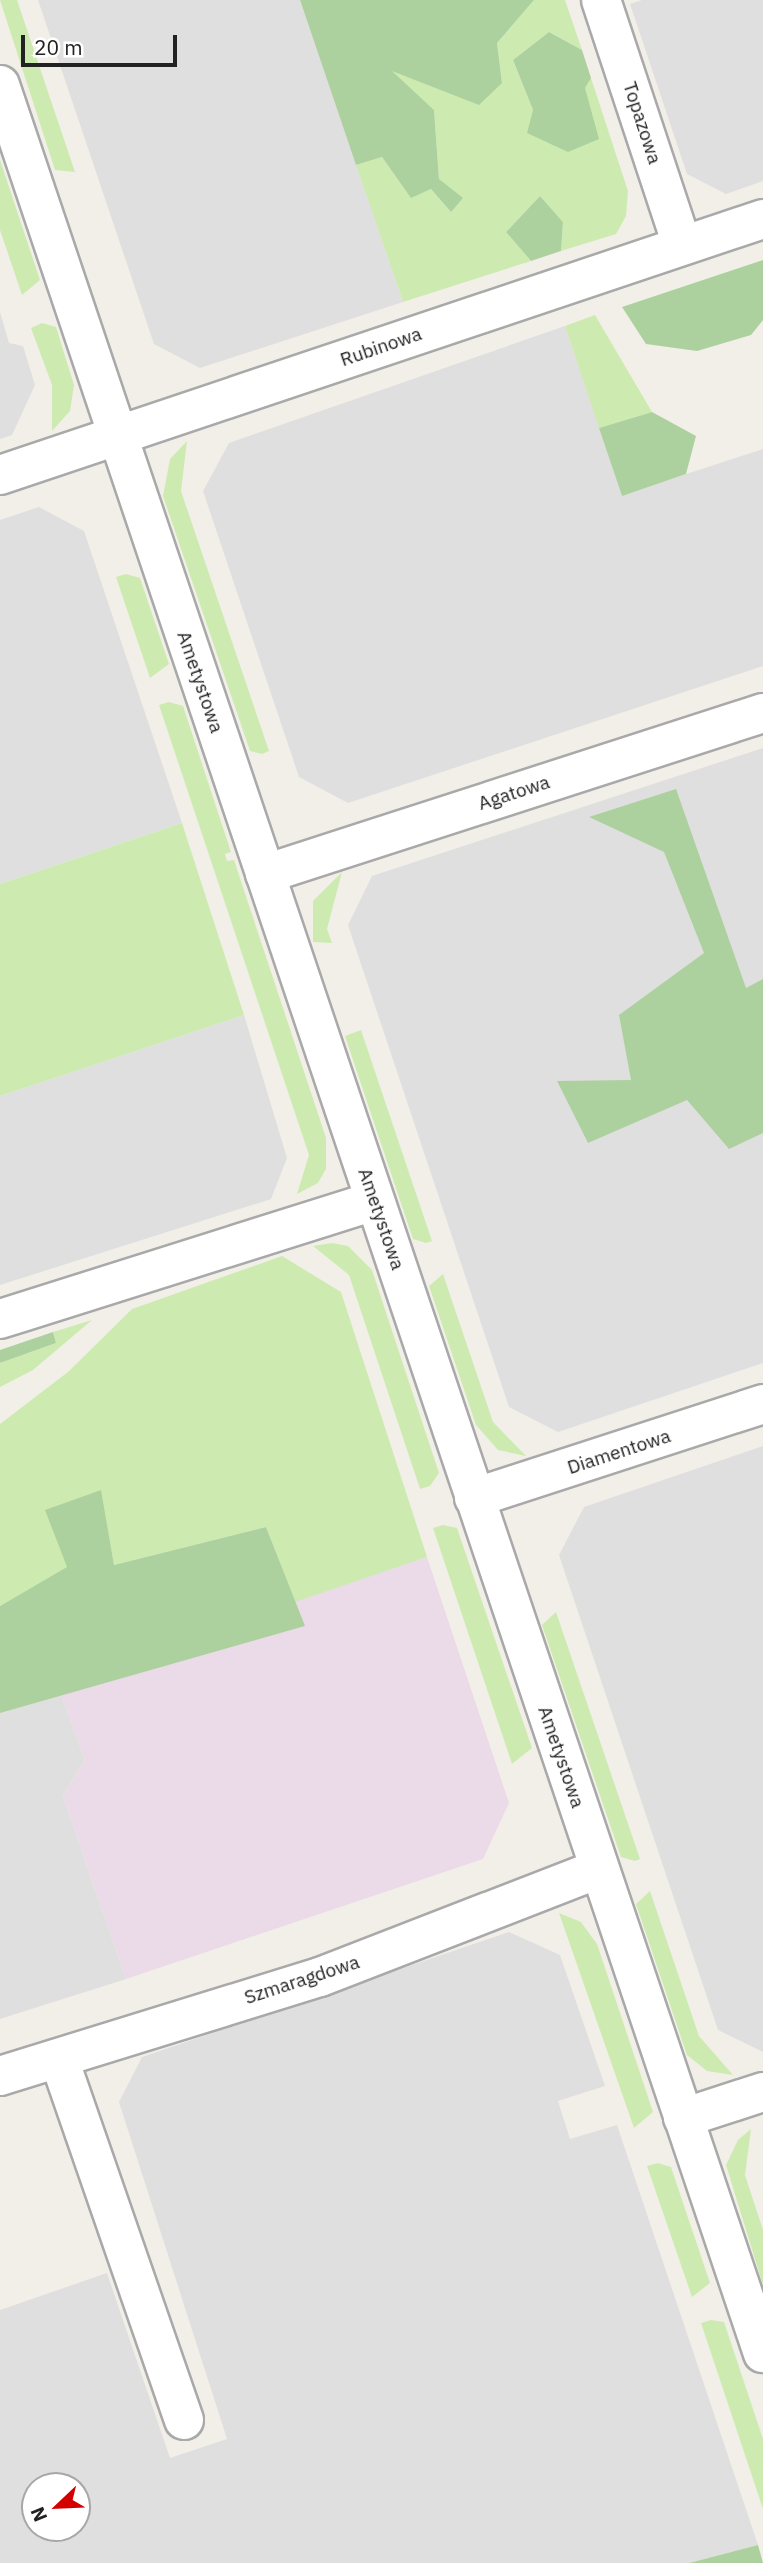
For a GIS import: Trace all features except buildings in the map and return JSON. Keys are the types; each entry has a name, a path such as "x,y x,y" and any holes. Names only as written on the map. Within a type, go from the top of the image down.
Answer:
{"street":[{"name":"Topazowa","path":"601,0 682,245"},
{"name":"Ametystowa","path":"0,85 763,2353"},
{"name":"Rubinowa","path":"0,475 763,219"},
{"name":"Agatowa","path":"265,874 763,713"},
{"path":"0,1319 374,1201"},
{"name":"Diamentowa","path":"474,1498 763,1404"},
{"name":"Szmaragdowa","path":"0,2076 320,1977 599,1869"},
{"path":"59,2059 184,2420"},
{"path":"682,2118 763,2092"}],"shaded area":[{"path":"38,0 300,0 403,302 200,368 154,344"},
{"path":"642,0 763,0 763,181 726,194 687,174 630,4"},
{"path":"0,312 9,343 23,346 35,385 12,435 0,439"},
{"path":"565,326 622,495 763,449 763,666 348,803 299,777 203,491 229,443"},
{"path":"39,507 84,531 182,823 0,884 0,520"},
{"path":"763,748 763,1363 558,1432 509,1407 348,925 372,876"},
{"path":"244,1015 287,1158 271,1199 0,1285 0,1096"},
{"path":"763,1446 763,2052 718,2030 559,1555 584,1507"},
{"path":"427,1557 509,1803 483,1859 126,1979 63,1796 85,1760 55,1678"},
{"path":"55,1678 85,1760 63,1796 126,1979 0,2019 0,1696"},
{"path":"509,1932 560,1955 605,2086 558,2101 570,2139 617,2125 758,2545 689,2563 0,2563 0,2310 107,2273 170,2458 227,2439 119,2102 142,2057"}],"green space":[{"path":"0,0 17,0 75,172 55,170"},
{"path":"300,0 534,0 497,43 502,83 479,105 392,71 434,110 439,179 463,198 451,212 431,189 411,198 382,157 356,165"},
{"path":"534,0 565,0 582,50 549,32 513,60 533,110 584,88 591,78 628,191 626,216 616,234 561,251 563,222 540,196 506,232 531,261 403,302 356,165 382,157 411,197 431,189 451,212 439,179 434,110 390,70 502,83 497,43"},
{"path":"549,32 582,50 591,78 585,88 599,139 568,152 527,133 533,110 513,60"},
{"path":"0,160 40,280 22,295 0,230"},
{"path":"540,196 563,222 561,251 531,261 506,232"},
{"path":"763,260 763,320 751,335 697,351 646,344 622,307"},
{"path":"595,315 652,412 599,428 565,326"},
{"path":"42,323 56,327 74,385 70,411 52,431 52,385 31,328"},
{"path":"652,412 696,436 686,474 622,496 599,428"},
{"path":"187,441 181,491 269,751 262,754 250,751 163,496 170,459"},
{"path":"126,574 140,578 169,664 150,678 116,577"},
{"path":"169,702 183,706 231,852 225,854 227,861 234,860 326,1138 326,1169 318,1183 297,1194 309,1155 159,705"},
{"path":"676,789 746,988 763,979 763,1133 729,1149 687,1100 588,1143 557,1081 631,1080 619,1015 704,953 664,852 589,817"},
{"path":"182,823 244,1015 0,1096 0,884"},
{"path":"342,872 327,929 332,943 313,942 313,901"},
{"path":"361,1030 432,1241 426,1243 413,1239 345,1036"},
{"path":"332,1243 348,1246 372,1270 439,1473 430,1486 420,1489 349,1275 313,1246"},
{"path":"282,1256 341,1292 427,1557 295,1602 266,1527 114,1565 100,1490 68,1567 0,1606 0,1424 68,1372 132,1309"},
{"path":"443,1274 493,1422 526,1456 498,1450 476,1425 429,1286"},
{"path":"92,1320 33,1370 0,1387 0,1363 56,1343 53,1332"},
{"path":"53,1332 56,1343 0,1363 0,1350"},
{"path":"101,1490 114,1565 266,1527 305,1626 0,1713 0,1606 67,1567 45,1510"},
{"path":"443,1525 457,1528 532,1748 512,1764 433,1528"},
{"path":"556,1612 640,1859 635,1861 621,1857 542,1625"},
{"path":"650,1891 699,2036 733,2075 707,2071 687,2055 636,1904"},
{"path":"559,1913 581,1922 597,1944 653,2112 634,2128"},
{"path":"751,2129 745,2175 763,2230 763,2285 726,2165 738,2140"},
{"path":"658,2163 671,2167 710,2283 692,2297 647,2166"},
{"path":"711,2320 724,2322 763,2439 763,2509 701,2323"},
{"path":"758,2545 763,2563 689,2563"}]}
